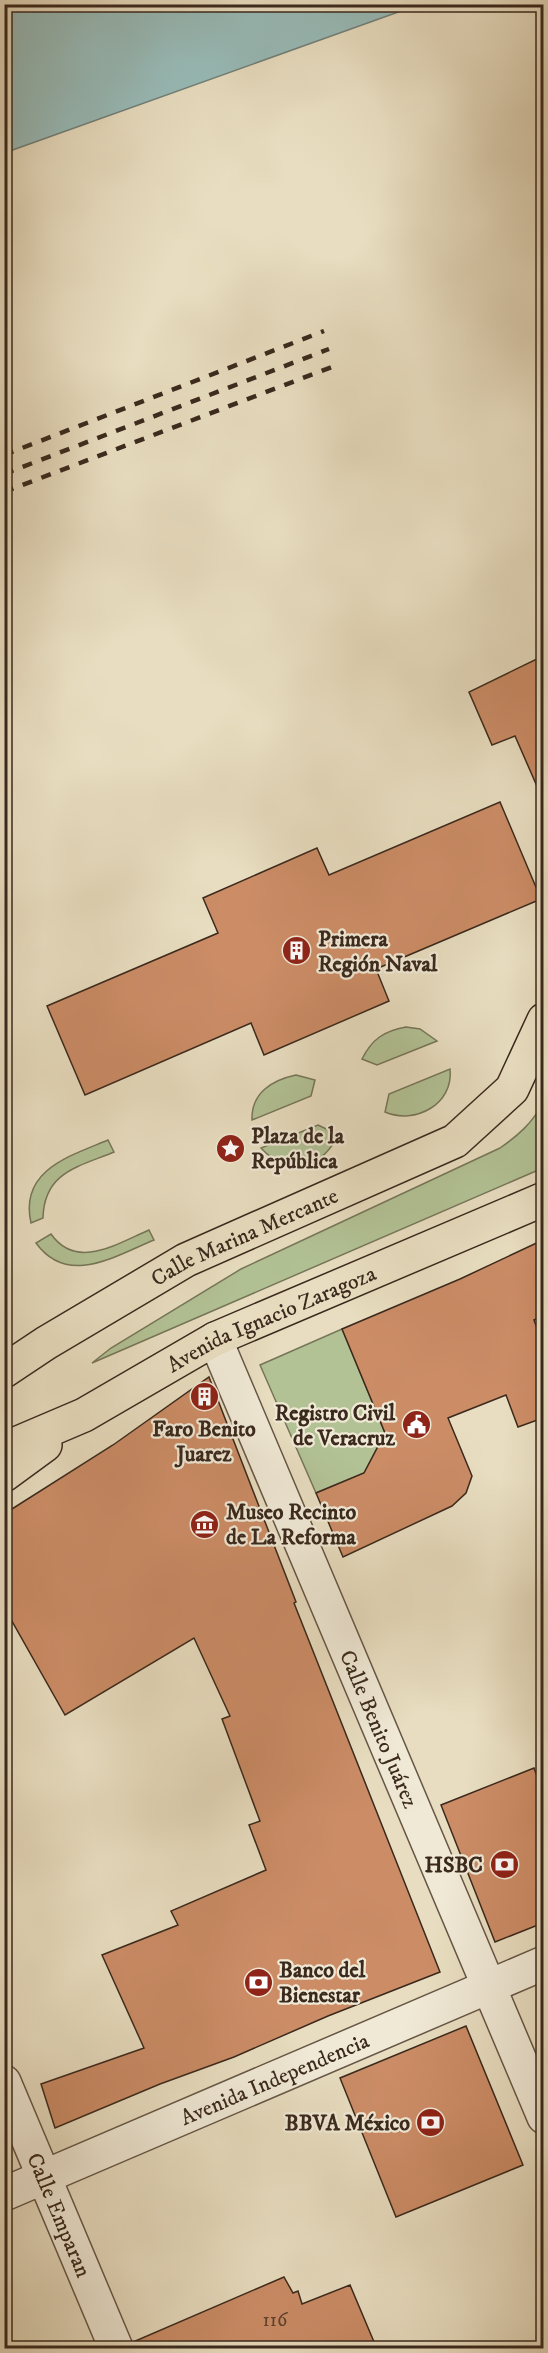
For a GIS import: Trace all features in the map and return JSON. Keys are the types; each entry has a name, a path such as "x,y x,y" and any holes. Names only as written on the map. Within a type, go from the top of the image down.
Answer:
{"main road":[{"name":"Calle Marina Mercante","path":"4,1371 46,1343 186,1260 455,1141 512,1089 543,1020"},
{"name":"Avenida Ignacio Zaragoza","path":"4,1449 84,1415 215,1340 543,1199"},
{"path":"4,1475 84,1415"}],"street":[{"name":"Calle Benito Juárez","path":"215,1340 543,2117"},
{"name":"Avenida Independencia","path":"4,2194 543,1963"},
{"name":"Calle Emparan","path":"4,2082 116,2349"}],"green space":[{"path":"406,1027 420,1029 437,1041 377,1065 362,1059 370,1046 380,1037"},
{"path":"450,1069 450,1081 446,1092 430,1108 408,1116 385,1112 389,1094"},
{"path":"296,1075 315,1080 311,1096 252,1120 255,1102 259,1095 271,1084"},
{"path":"543,1103 543,1168 92,1363 111,1348 241,1269 500,1148 524,1128"},
{"path":"318,1125 339,1135 326,1153 314,1161 289,1164 267,1154 261,1148"},
{"path":"108,1140 114,1152 65,1173 49,1190 43,1218 31,1223 29,1205 33,1190 40,1178 64,1159"},
{"path":"149,1230 154,1240 108,1260 77,1266 62,1263 49,1256 36,1243 51,1234 61,1245 73,1251 98,1251"},
{"path":"342,1329 385,1433 364,1473 316,1493 260,1365"}],"water":[{"path":"5,4 418,5 7,152 4,145"}],"building":[{"path":"543,656 543,800 515,736 492,745 469,692"},
{"name":"Primera Región Naval","path":"500,802 541,899 376,969 389,1001 264,1055 251,1023 85,1095 47,1006 218,933 203,898 317,848 329,875"},
{"path":"543,1240 543,1316 534,1320 543,1345 543,1418 518,1427 506,1395 448,1418 472,1476 466,1493 452,1506 343,1557 316,1493 364,1473 385,1433 342,1329 460,1279"},
{"path":"209,1377 296,1602 294,1603 440,1972 55,2128 41,2084 144,2048 102,1955 178,1925 171,1911 266,1870 249,1825 260,1821 222,1719 230,1716 194,1638 65,1715 4,1607 4,1514 113,1445"},
{"name":"HSBC","path":"534,1768 538,1779 543,1777 543,1923 495,1942 441,1805"},
{"name":"BBVA México","path":"466,2026 523,2165 396,2217 340,2078"},
{"path":"284,2277 293,2293 298,2291 302,2304 350,2285 377,2349 134,2349 133,2342"}],"railway":[{"path":"4,455 324,331"},
{"path":"4,474 329,349"},
{"path":"4,492 337,365"}],"place":[{"name":"Primera Región Naval","path":"297,951"},
{"name":"Plaza de la República","path":"230,1148"},
{"name":"Faro Benito Juarez","path":"204,1396"},
{"name":"Registro Civil de Veracruz","path":"416,1425"},
{"name":"Museo Recinto de La Reforma","path":"205,1524"},
{"name":"HSBC","path":"504,1864"},
{"name":"Banco del Bienestar","path":"258,1982"},
{"name":"BBVA México","path":"431,2122"}]}
